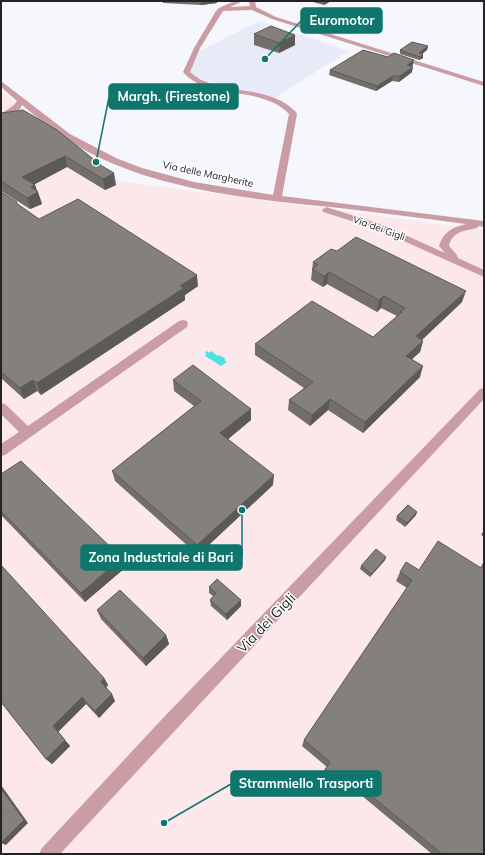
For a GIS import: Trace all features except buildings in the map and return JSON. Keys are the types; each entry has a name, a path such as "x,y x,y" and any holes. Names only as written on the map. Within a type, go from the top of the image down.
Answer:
{"street":[{"path":"240,1 221,9 218,12 197,48 186,72 188,75 212,85 276,101 290,109 293,114 277,199"},
{"path":"221,9 253,5 260,12 281,20 484,84"},
{"name":"Via delle Margherite","path":"1,83 21,101 31,113 40,116 62,133 112,159 153,173 231,192 484,225"},
{"path":"1,117 17,107 21,101"},
{"path":"1,121 31,113"},
{"name":"Via dei Gigli","path":"287,200 355,218 380,227 467,265 484,274"},
{"name":"Via dei Gigli","path":"467,265 450,254 444,246 445,240 449,235 462,227 484,225"},
{"path":"1,451 183,324"},
{"name":"Via dei Gigli","path":"48,854 484,392"},
{"path":"1,407 28,432"}],"shaded area":[{"path":"259,21 349,51 274,98 206,81 190,74 190,67 200,51"},
{"path":"1,91 45,128 99,168 120,181 484,230 484,854 1,854"}],"water":[{"path":"207,351 209,353 211,351 218,356 219,355 226,359 224,360 227,362 221,366 205,356"}],"place":[{"name":"Euromotor","path":"265,59"},
{"name":"Margh. (Firestone)","path":"96,162"},
{"name":"Zona Industriale di Bari","path":"242,510"},
{"name":"Strammiello Trasporti","path":"164,823"}]}
